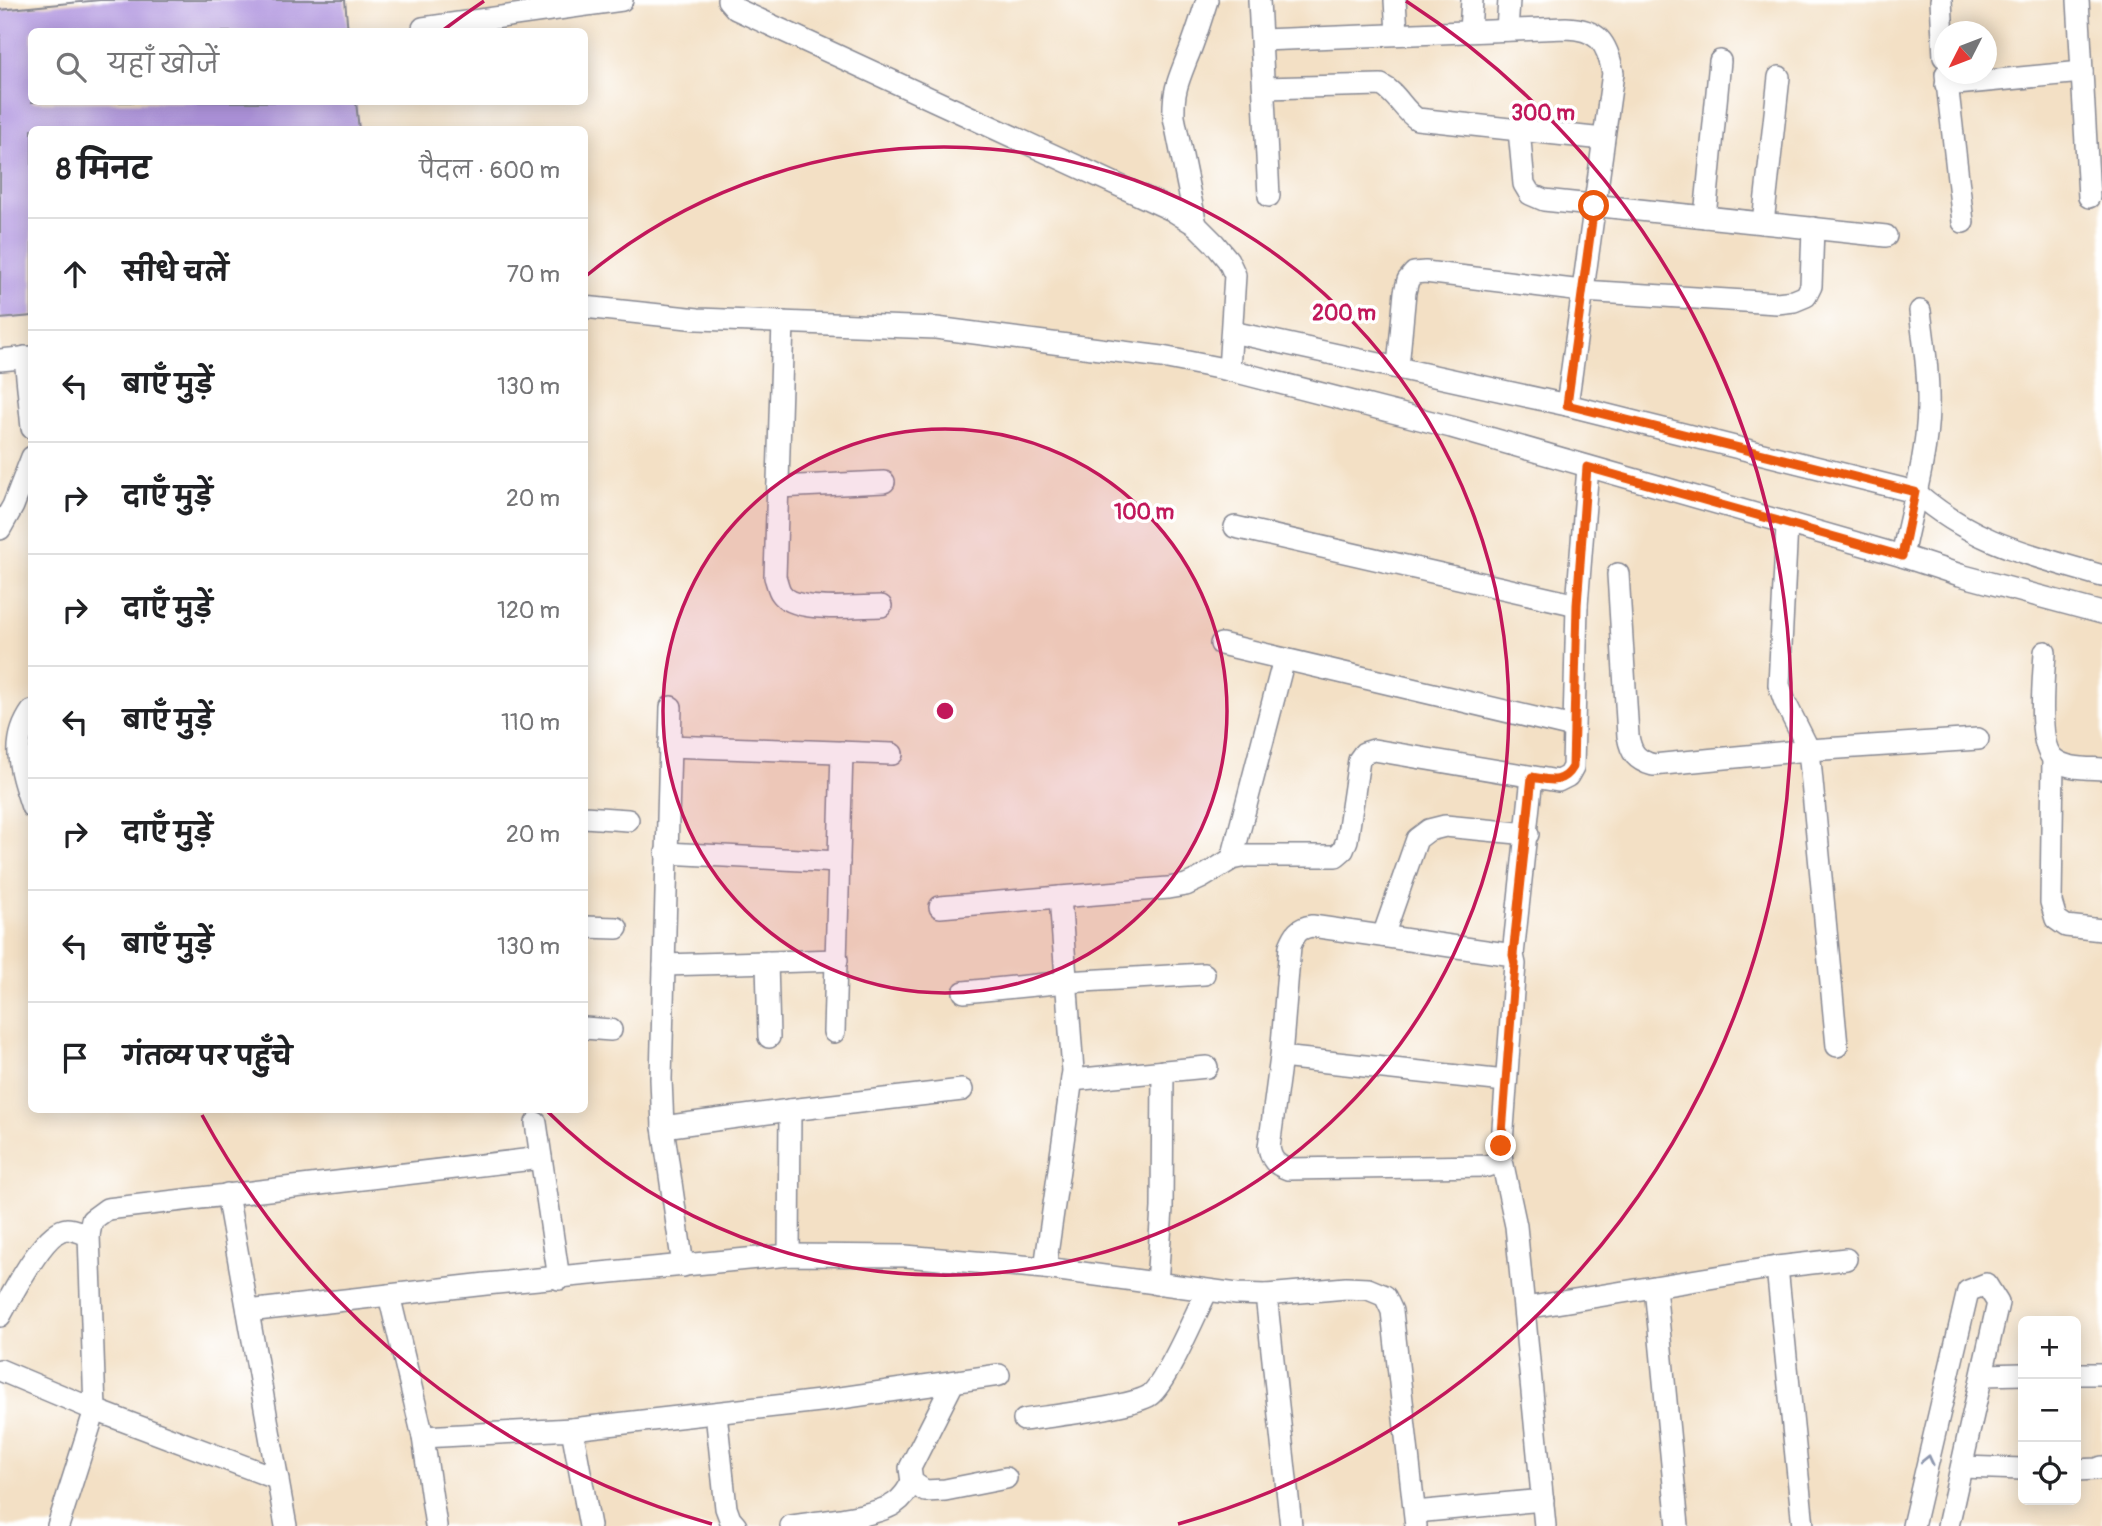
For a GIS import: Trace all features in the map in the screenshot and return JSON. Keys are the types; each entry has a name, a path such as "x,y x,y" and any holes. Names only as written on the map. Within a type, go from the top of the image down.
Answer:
{"street":[{"path":"423,28 622,0"},
{"path":"728,0 736,9 1160,204 1196,225 1228,260 1235,275 1229,370"},
{"path":"1196,225 1174,117 1173,98 1176,82 1208,0"},
{"path":"1259,0 1269,196"},
{"path":"1395,0 1397,34"},
{"path":"1470,32 1472,0"},
{"path":"1507,30 1509,0"},
{"path":"1941,0 1942,21"},
{"path":"2078,0 2089,197"},
{"path":"1262,40 1586,29 1601,40 1609,55 1613,73 1567,405"},
{"path":"1705,217 1720,61"},
{"path":"1997,76 2082,72"},
{"path":"1763,223 1779,76"},
{"path":"1947,84 1963,222"},
{"path":"1264,88 1381,85 1392,90 1408,113 1417,119 1604,139"},
{"path":"1519,130 1524,184 1530,194 1544,200 1886,236"},
{"path":"1398,367 1405,292 1408,280 1414,273 1425,272 1582,291 1777,303 1806,296 1811,286 1813,228"},
{"path":"588,307 698,319 936,328 1149,355 1229,370 1451,427 1960,575 2102,613"},
{"path":"1902,556 1928,411 1928,383 1920,311"},
{"path":"783,322 775,577 781,594 796,604 881,606"},
{"path":"1232,332 1567,405 1915,492 1941,514 1966,530 1996,543 2102,576"},
{"path":"0,360 28,357"},
{"path":"0,529 6,507 28,465"},
{"path":"940,907 1186,885 1232,859 1247,856 1336,856 1343,850 1347,840 1359,760 1364,753 1374,750 1558,781 1568,776 1573,767 1577,605 1587,467"},
{"path":"778,487 884,482"},
{"path":"1787,525 1779,685 1810,750 1837,1046"},
{"path":"1235,527 1577,605"},
{"path":"1618,574 1629,736 1631,750 1638,761 1653,765 1810,750 1978,739"},
{"path":"1221,644 1573,727"},
{"path":"2045,652 2043,732 2046,748 2053,759 2051,902 2056,919 2066,926 2102,930"},
{"path":"1232,859 1284,659"},
{"path":"671,707 660,1079 663,1127 683,1266"},
{"path":"28,718 20,732 17,747 18,762 28,794"},
{"path":"669,746 892,754"},
{"path":"834,1032 842,752"},
{"path":"2053,759 2067,765 2102,769"},
{"path":"1532,777 1513,955 1515,964 1500,1156 1516,1226 1545,1526"},
{"path":"588,817 628,820"},
{"path":"1383,936 1417,839 1429,830 1445,826 1528,834"},
{"path":"667,853 839,862"},
{"path":"1045,1268 1072,1080 1060,897"},
{"path":"1500,1156 1496,1163 1487,1166 1288,1169 1279,1166 1271,1158 1269,1147 1281,1057 1290,946 1295,934 1302,928 1312,926 1513,955"},
{"path":"588,928 617,928"},
{"path":"664,965 836,960"},
{"path":"767,961 769,1037"},
{"path":"964,992 1066,982 1204,974"},
{"path":"588,1028 611,1030"},
{"path":"1281,1057 1505,1081"},
{"path":"1072,1080 1207,1066"},
{"path":"1157,1284 1162,1208 1163,1071"},
{"path":"663,1127 962,1090"},
{"path":"789,1255 790,1110"},
{"path":"536,1123 559,1279"},
{"path":"58,1526 95,1410 89,1235 92,1220 107,1209 541,1158"},
{"path":"227,1194 286,1526"},
{"path":"0,1316 43,1246 54,1234 65,1229 89,1235"},
{"path":"248,1311 789,1255 905,1256 1045,1268 1207,1291 1266,1294 1368,1289 1385,1296 1392,1311 1416,1519 1543,1500"},
{"path":"1525,1308 1777,1267 1846,1259"},
{"path":"1777,1267 1803,1526"},
{"path":"1913,1526 1968,1291 1986,1284 1998,1303 1948,1526"},
{"path":"1655,1287 1678,1526"},
{"path":"1024,1420 1130,1403 1150,1394 1165,1375 1207,1291"},
{"path":"1266,1294 1291,1526"},
{"path":"389,1295 422,1437 436,1526"},
{"path":"0,1370 95,1410 278,1479"},
{"path":"1983,1374 2018,1374"},
{"path":"2081,1374 2102,1374"},
{"path":"422,1437 572,1429 716,1413 999,1375"},
{"path":"791,1526 822,1524 876,1511 892,1505 904,1496 912,1482 910,1468 953,1383"},
{"path":"716,1413 726,1508 730,1520 736,1526"},
{"path":"572,1429 590,1526"},
{"path":"1962,1467 2018,1469"},
{"path":"2081,1470 2102,1467"},
{"path":"912,1482 925,1490 945,1490 1006,1478"}],"building":[{"path":"100,0 345,0 348,28 28,28 28,105 356,105 359,126 28,126 28,316 0,319 0,10"}],"route":[{"path":"1501,1146 1515,964 1513,955 1532,777 1558,781 1568,776 1573,767 1577,605 1587,467 1902,556 1915,492 1567,405 1594,206"}]}
